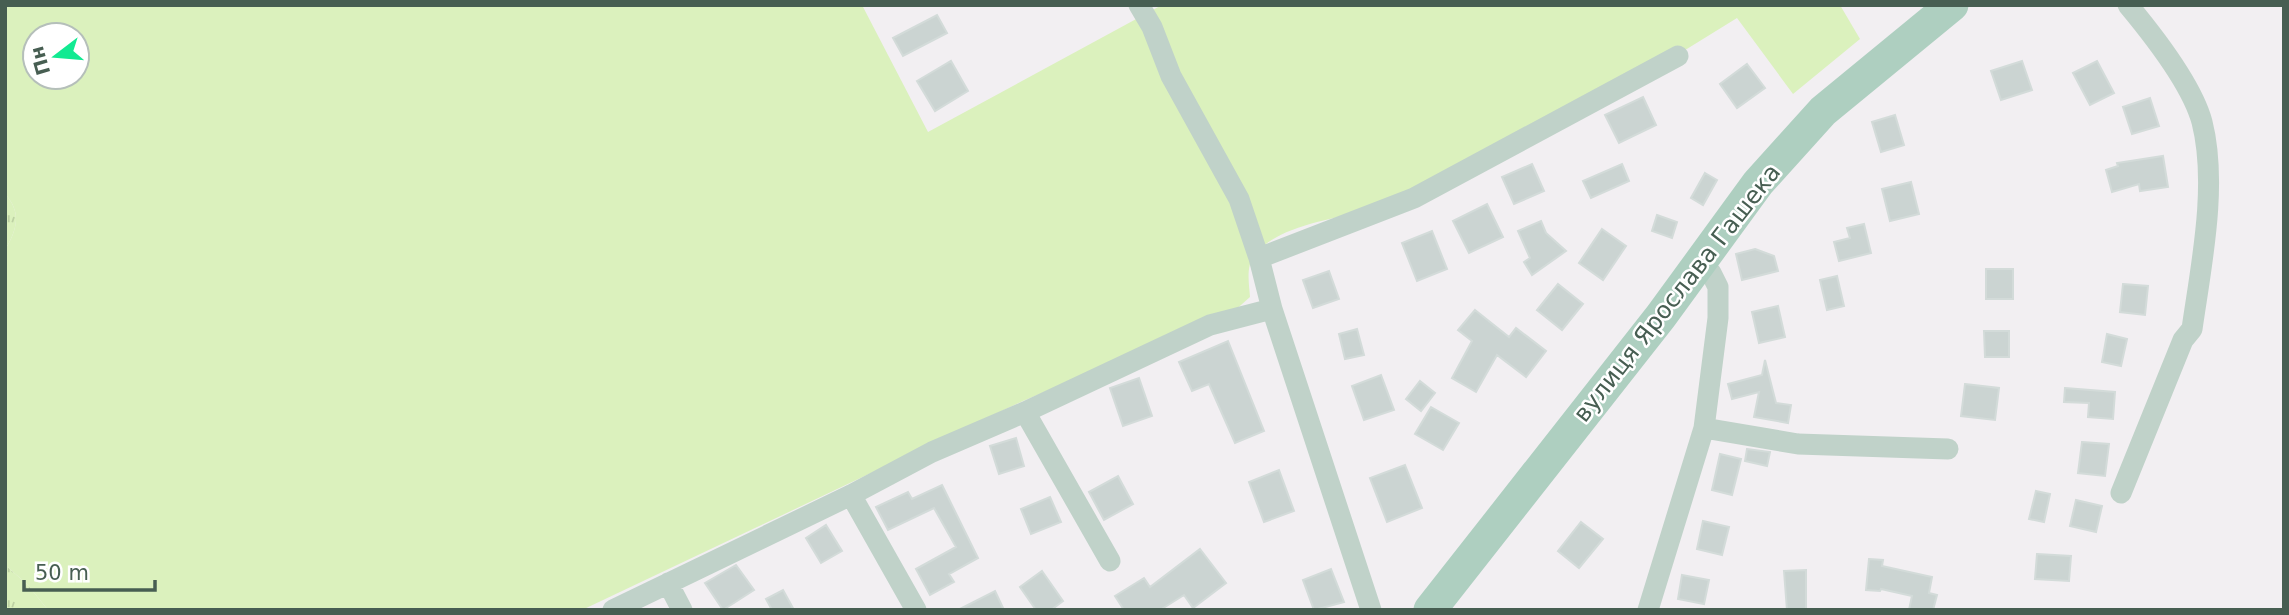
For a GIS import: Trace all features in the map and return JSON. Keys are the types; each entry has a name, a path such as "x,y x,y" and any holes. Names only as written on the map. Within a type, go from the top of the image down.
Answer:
{"main road":[{"name":"вулиця Ярослава Гашека","path":"1430,610 1699,265 1758,183 1823,111 1952,5"}],"street":[{"path":"1139,5 1152,27 1171,76 1239,199 1259,258 1272,309 1371,610"},
{"path":"2121,493 2183,340 2192,329 2206,223 2202,122 2187,89 2128,5"},
{"path":"1259,258 1414,198 1502,154 1678,56"},
{"path":"1648,610 1704,428 1718,318 1718,287 1711,273 1699,265"},
{"path":"613,610 851,495 932,452 1025,412 1210,325 1272,309"},
{"path":"1025,412 1110,561"},
{"path":"1704,428 1798,444 1948,449"},
{"path":"851,495 916,610"},
{"path":"668,583 682,610"}],"green space":[{"path":"5,5 862,5 928,132 1162,5 1840,5 1860,39 1793,94 1737,18 1669,60 1526,139 1376,206 1280,235 1253,257 1249,273 1250,297 1232,313 1023,401 582,610 48,610 27,584 5,565 5,250 16,221 5,194"},
{"path":"5,194 14,208 16,221 5,250"},
{"path":"5,565 27,584 48,610 5,610"}],"building":[{"path":"937,15 947,33 903,56 893,38"},
{"path":"951,61 968,91 935,111 917,81"},
{"path":"2022,61 2032,90 2001,100 1991,71"},
{"path":"2097,61 2114,93 2090,105 2073,73"},
{"path":"1747,64 1765,88 1737,108 1720,84"},
{"path":"1643,97 1656,125 1619,143 1605,115"},
{"path":"2150,98 2159,126 2132,134 2123,107"},
{"path":"1895,115 1904,145 1881,152 1872,122"},
{"path":"2163,156 2168,187 2140,191 2139,184 2112,192 2106,170 2118,166 2117,163"},
{"path":"1532,164 1544,191 1514,204 1502,177"},
{"path":"1622,164 1629,181 1591,198 1583,181"},
{"path":"1705,173 1717,180 1703,205 1691,198"},
{"path":"1911,182 1919,214 1890,221 1882,189"},
{"path":"1487,204 1503,237 1469,253 1453,221"},
{"path":"1657,215 1677,222 1672,238 1652,231"},
{"path":"1541,221 1546,233 1566,251 1532,275 1524,262 1530,258 1518,231"},
{"path":"1864,224 1871,253 1839,261 1834,242 1850,238 1847,228"},
{"path":"1602,229 1626,246 1603,280 1579,263"},
{"path":"1432,231 1447,269 1417,281 1402,243"},
{"path":"1755,249 1774,256 1778,271 1742,280 1736,254"},
{"path":"1986,269 2013,269 2013,299 1986,299"},
{"path":"1329,271 1339,299 1313,308 1303,280"},
{"path":"1837,276 1844,306 1827,310 1820,280"},
{"path":"1558,284 1583,304 1562,330 1537,310"},
{"path":"2123,284 2148,286 2145,315 2120,312"},
{"path":"1778,306 1785,337 1759,343 1752,312"},
{"path":"1475,310 1509,337 1516,328 1546,351 1526,377 1497,355 1476,392 1452,378 1472,341 1458,330"},
{"path":"1357,329 1364,355 1345,359 1339,334"},
{"path":"1984,331 2009,331 2009,357 1985,357"},
{"path":"2107,334 2127,339 2121,366 2102,362"},
{"path":"1228,341 1264,431 1235,443 1209,384 1192,391 1179,362"},
{"path":"1765,360 1776,403 1791,405 1788,423 1754,417 1759,392 1732,399 1728,384 1762,375"},
{"path":"1381,375 1394,410 1364,420 1352,386"},
{"path":"1139,378 1152,416 1123,426 1110,388"},
{"path":"1420,381 1435,393 1421,411 1406,399"},
{"path":"1965,384 1999,388 1995,420 1961,416"},
{"path":"2065,388 2115,392 2113,419 2088,417 2089,403 2064,402"},
{"path":"1431,407 1459,423 1443,450 1415,434"},
{"path":"1016,438 1024,466 999,474 990,446"},
{"path":"2082,442 2109,444 2105,476 2078,473"},
{"path":"1747,449 1770,452 1767,466 1745,461"},
{"path":"1720,454 1741,459 1732,495 1712,490"},
{"path":"1405,465 1422,508 1387,522 1370,478"},
{"path":"1279,470 1294,511 1264,522 1249,482"},
{"path":"1118,476 1133,504 1104,520 1089,492"},
{"path":"942,485 978,558 949,574 954,582 930,595 916,569 956,547 934,508 888,530 876,507 908,492 912,499"},
{"path":"2036,491 2050,494 2044,522 2029,519"},
{"path":"1050,497 1061,522 1031,534 1021,509"},
{"path":"2076,500 2102,506 2096,532 2070,526"},
{"path":"1703,521 1729,527 1722,555 1697,549"},
{"path":"1581,522 1603,539 1579,568 1558,551"},
{"path":"826,525 842,551 821,563 806,538"},
{"path":"1200,549 1226,583 1193,608 1184,595 1160,610 1124,610 1115,596 1144,578 1150,587"},
{"path":"2037,554 2071,556 2069,581 2035,579"},
{"path":"1869,559 1883,560 1882,566 1932,577 1929,593 1937,595 1933,610 1909,610 1912,596 1881,589 1866,590"},
{"path":"736,565 754,590 723,610 705,583"},
{"path":"1331,569 1344,602 1314,610 1303,580"},
{"path":"1806,570 1806,610 1787,610 1784,571"},
{"path":"1042,571 1063,601 1051,610 1036,610 1020,587"},
{"path":"1682,575 1709,580 1704,604 1678,599"},
{"path":"783,590 794,610 772,610 766,599"},
{"path":"995,591 1004,610 958,610"}]}
